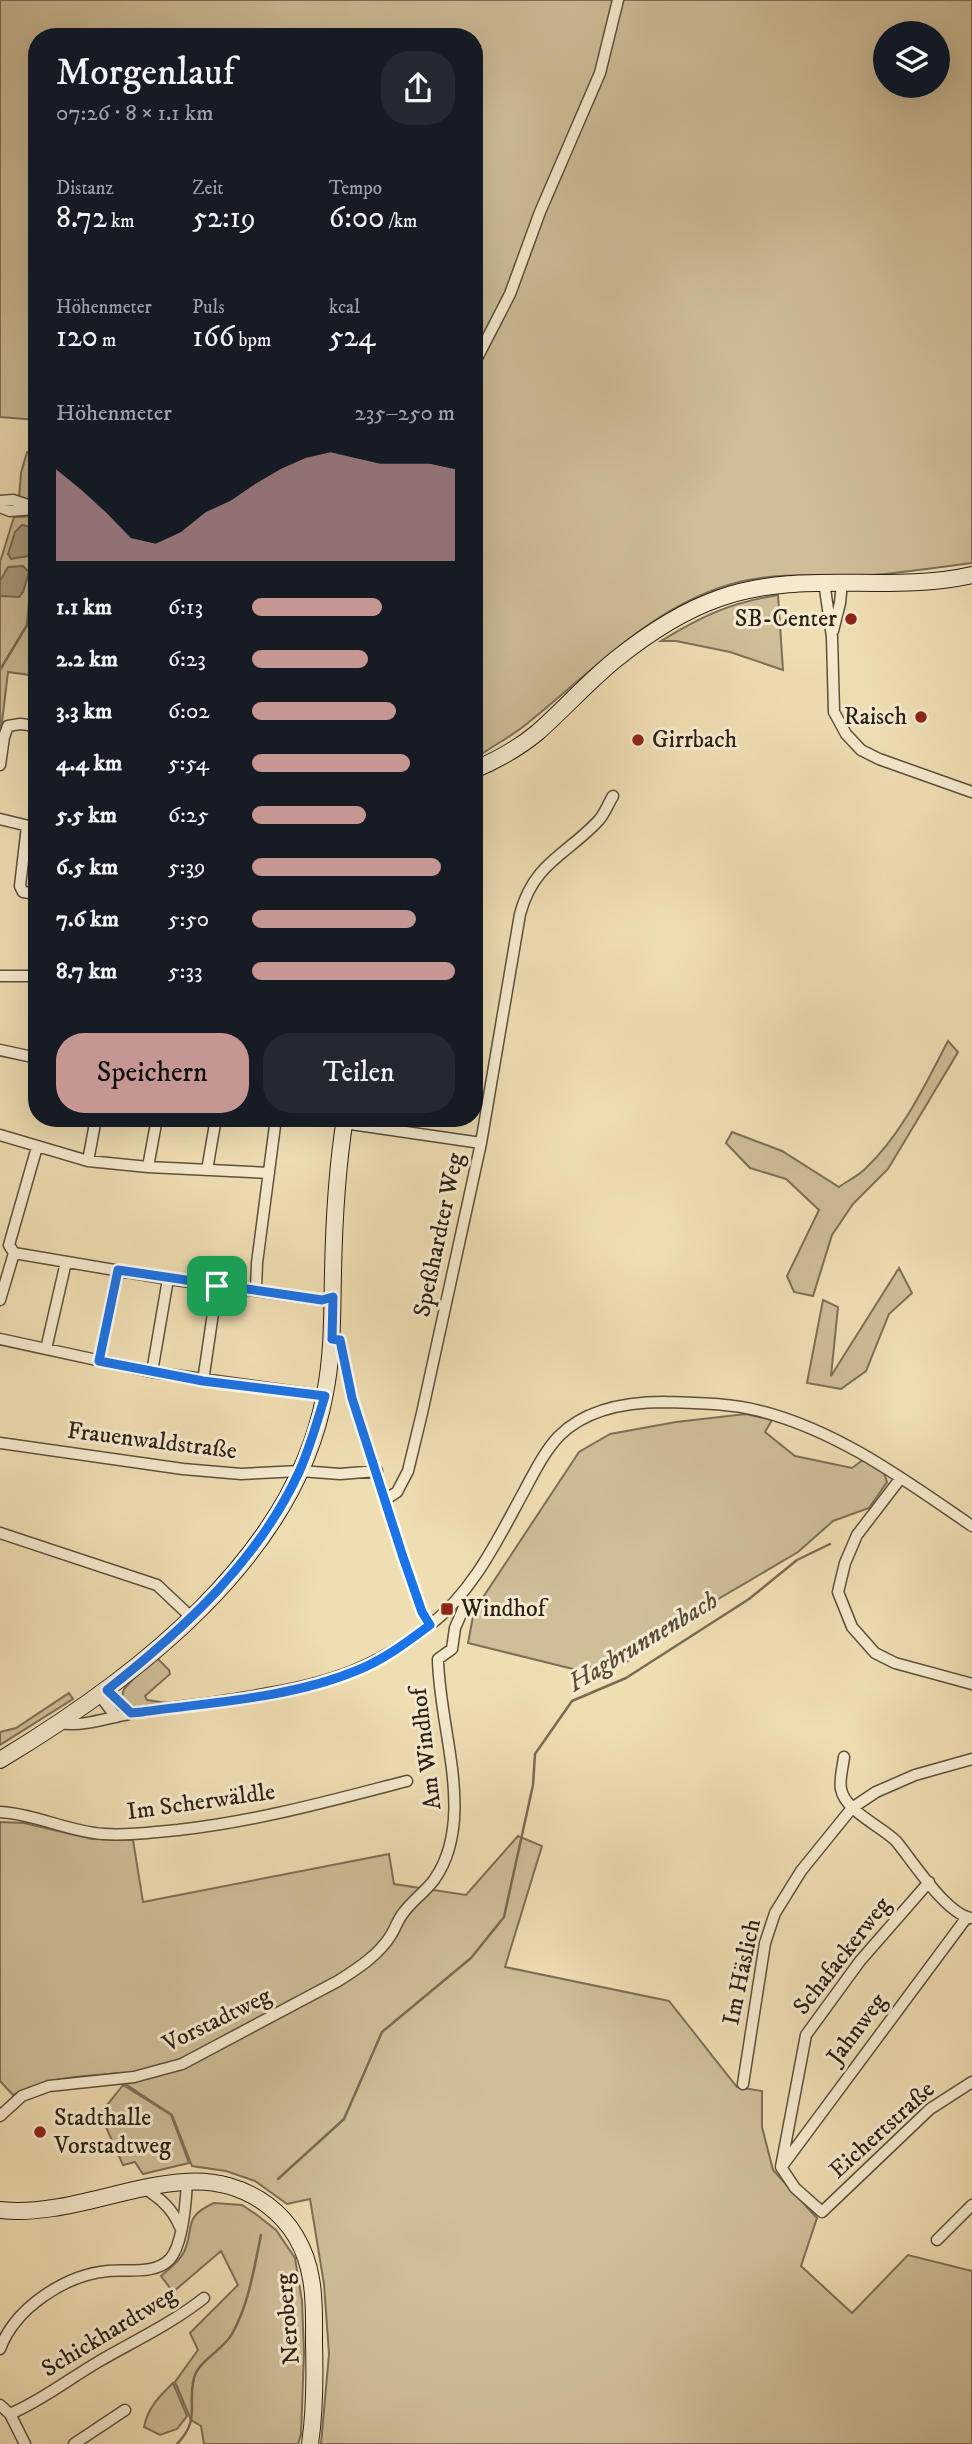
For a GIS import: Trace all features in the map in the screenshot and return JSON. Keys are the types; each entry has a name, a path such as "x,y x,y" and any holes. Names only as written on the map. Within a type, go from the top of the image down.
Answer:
{"street":[{"path":"483,346 510,294 540,212 600,73 618,0"},
{"path":"0,501 13,500 28,506"},
{"path":"0,507 10,511 28,510"},
{"path":"483,766 537,733 615,660 671,621 719,598 755,588 824,582 905,583 972,575"},
{"path":"824,582 832,637 834,712 846,734 861,750 879,759 972,792"},
{"path":"832,637 842,583"},
{"path":"0,765 8,726 28,725"},
{"path":"483,773 498,759"},
{"name":"Speßhardter Weg","path":"386,1499 397,1492 408,1471 481,1143 525,895 541,871 601,818 612,796"},
{"path":"0,819 28,826"},
{"path":"28,847 20,886 23,892 28,893"},
{"path":"0,976 28,976"},
{"path":"0,1050 28,1056"},
{"path":"88,1161 94,1127"},
{"path":"148,1167 155,1127"},
{"path":"207,1170 214,1127"},
{"path":"256,1289 275,1127"},
{"path":"0,1760 60,1723 148,1658 225,1583 281,1507 300,1471 325,1396 332,1339 334,1246 344,1127"},
{"path":"381,1127 481,1143"},
{"path":"0,1135 88,1161 269,1173"},
{"path":"37,1147 9,1245 14,1253 217,1286 256,1289 322,1300 333,1297"},
{"path":"0,1300 14,1253"},
{"path":"46,1349 66,1262"},
{"path":"99,1361 118,1270"},
{"path":"152,1372 168,1279"},
{"path":"203,1381 217,1286"},
{"path":"0,1339 203,1381 325,1396"},
{"path":"332,1339 340,1340 352,1398 422,1612 430,1625"},
{"name":"Am Windhof","path":"60,1723 75,1726 131,1713 270,1693 324,1682 379,1661 430,1625 461,1596 489,1555 542,1459 566,1431 604,1409 648,1402 708,1403 759,1411 835,1439 900,1479"},
{"name":"Frauenwaldstraße","path":"0,1443 183,1469 240,1474 300,1471 340,1474 377,1471"},
{"path":"972,1526 900,1479 857,1535 845,1563 838,1592 852,1627 875,1653 895,1663 972,1684"},
{"path":"0,1533 158,1585 191,1617"},
{"name":"Am Windhof","path":"394,1929 405,1909 435,1879 454,1836 455,1797 438,1659 452,1649 455,1628 464,1607 461,1596"},
{"path":"107,1690 131,1713"},
{"path":"107,1690 104,1702 116,1717"},
{"path":"844,1757 841,1790 852,1808 894,1840 941,1896 969,1917"},
{"name":"Im Häslich","path":"743,2084 765,1943 786,1893 852,1808 876,1792 915,1775 972,1759"},
{"name":"Im Scherwäldle","path":"0,1812 22,1814 100,1834 135,1834 233,1824 315,1806 407,1781"},
{"name":"Schafackerweg","path":"781,2167 806,2035 860,1961 929,1882"},
{"name":"Jahnweg","path":"781,2167 969,1917"},
{"name":"Vorstadtweg","path":"0,2116 22,2096 49,2086 134,2077 182,2064 361,1967 387,1941 394,1929"},
{"name":"Eichertstraße","path":"781,2167 795,2188 821,2213 930,2109 972,2082"},
{"path":"173,2211 181,2182"},
{"path":"1,2342 24,2314 43,2297 64,2284 106,2271 158,2268 169,2261 175,2251 185,2211 181,2182"},
{"name":"Neroberg","path":"0,2210 36,2209 181,2182 228,2185 256,2196 292,2230 312,2279 315,2414 310,2444"},
{"path":"144,2188 173,2211 180,2227"},
{"path":"937,2240 972,2205"},
{"name":"Schickhardtweg","path":"10,2414 177,2319 204,2298"},
{"path":"0,2405 10,2414 25,2444"},
{"path":"74,2444 125,2410"}],"shaded area":[{"path":"0,0 972,0 972,563 872,575 772,577 739,582 709,592 680,605 627,640 517,731 483,753 483,28 28,28 28,419 0,417"},
{"path":"28,452 28,500 19,498 21,473"},
{"path":"28,516 28,675 8,672 0,739 0,562 14,517"},
{"path":"22,525 28,526 28,556 11,559 8,554 15,532"},
{"path":"23,566 28,571 23,592 19,597 0,596 0,581 8,567"},
{"path":"778,595 783,670 730,652 676,641 661,641 716,612"},
{"path":"948,1041 958,1052 888,1169 853,1204 832,1235 813,1296 794,1292 787,1276 819,1210 786,1179 750,1168 726,1143 732,1132 782,1151 839,1187 865,1169 890,1140 912,1108"},
{"path":"899,1268 912,1293 889,1314 866,1371 841,1389 807,1383 823,1300 838,1307 831,1376"},
{"path":"746,1414 772,1420 765,1432 795,1456 852,1468 863,1460 884,1473 887,1482 869,1508 833,1521 798,1552 703,1608 625,1663 573,1669 468,1643 474,1611 579,1452 610,1434 676,1422"},
{"path":"157,1658 170,1674 145,1696 147,1700 167,1703 142,1707 130,1705 122,1697 124,1689"},
{"path":"69,1693 73,1699 0,1745 0,1732 16,1728"},
{"path":"0,1822 24,1823 92,1839 133,1840 143,1902 389,1854 394,1884 466,1895 518,1836 542,1846 505,1967 669,2001 737,2087 762,2091 762,2127 773,2170 817,2218 801,2266 852,2313 908,2255 972,2271 972,2444 321,2444 329,2354 324,2284 310,2199 287,2204 255,2181 226,2171 192,2166 172,2115 124,2083 119,2073 52,2081 13,2095 0,2081"},
{"path":"123,2085 171,2115 189,2163 143,2174 135,2162 123,2165 100,2114"},
{"path":"214,2203 242,2205 257,2215 276,2230 295,2258 302,2301 304,2353 301,2434 298,2444 204,2444 201,2426 191,2420 175,2382 198,2350 190,2333 238,2285 221,2251 173,2292 161,2276 184,2252 193,2218"},
{"path":"173,2383 187,2416 177,2429 160,2435 144,2427 151,2408"}],"waterway":[{"path":"0,670 27,625 28,615"},
{"name":"Hagbrunnenbach","path":"278,2179 344,2119 382,2032 471,1958 504,1917 533,1785 535,1754 572,1701 626,1678 749,1599 797,1560 830,1544"},
{"name":"Hagbrunnenbach","path":"177,2444 191,2420 192,2388 196,2372 228,2340 243,2311 261,2235"}],"place":[{"name":"SB-Center","path":"851,619"},
{"name":"Raisch","path":"921,717"},
{"name":"Girrbach","path":"638,740"},
{"name":"Windhof","path":"447,1609"},
{"name":"Stadthalle Vorstadtweg","path":"40,2132"}],"route":[{"path":"118,1270 217,1286 256,1289 322,1300 333,1297 332,1339 340,1340 352,1398 403,1557 422,1612 430,1625 379,1661 324,1682 296,1689 131,1713 107,1690 148,1658 191,1617 225,1583 255,1545 281,1507 300,1471 325,1396 203,1381 99,1361 118,1270"}]}
